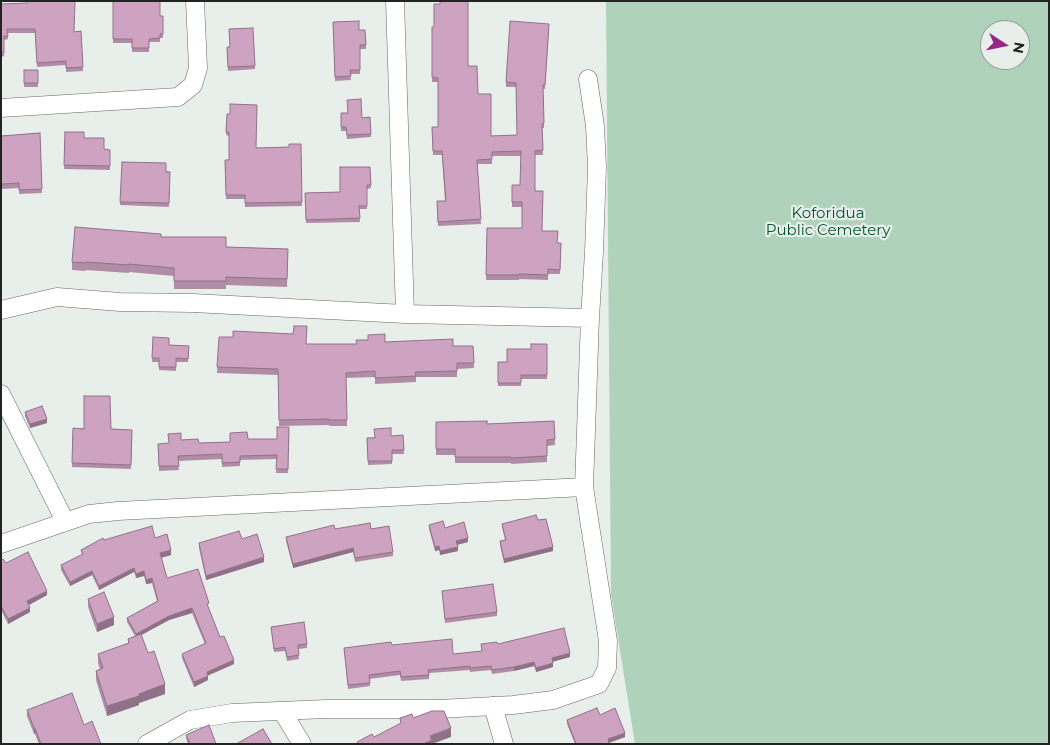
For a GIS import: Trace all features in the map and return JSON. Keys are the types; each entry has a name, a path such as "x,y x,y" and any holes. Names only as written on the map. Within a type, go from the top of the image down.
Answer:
{"street":[{"path":"1,108 178,97 193,86 198,68 195,1"},
{"path":"395,1 405,314"},
{"path":"147,744 190,720 232,713 326,709 439,709 513,705 553,700 599,684 608,668 608,641 584,487 597,167 595,126 588,79"},
{"path":"1,310 57,297 120,302 193,303 405,314 590,318"},
{"path":"1,394 65,521"},
{"path":"1,544 89,514 118,511 584,487"},
{"path":"493,706 504,744"},
{"path":"282,711 302,744"}],"green space":[{"name":"Koforidua Public Cemetery","path":"606,1 1049,1 1049,744 635,744 611,594"}],"building":[{"path":"27,1 75,1 74,32 81,31 83,67 66,68 66,61 37,63 35,29 7,29 8,36 4,36 4,53 1,53 1,4 27,3"},
{"path":"113,1 160,1 160,16 163,16 163,34 160,34 160,38 149,39 149,48 132,48 132,39 113,39"},
{"path":"440,1 468,1 468,66 477,66 478,94 491,94 491,136 517,135 516,83 506,82 510,21 549,24 545,85 543,85 543,150 535,151 535,191 543,191 542,231 558,231 557,243 561,243 560,270 548,269 548,275 486,275 487,228 522,228 522,202 512,202 512,185 520,185 521,151 492,152 492,159 477,160 481,219 438,222 437,201 446,201 442,151 433,151 432,127 438,127 438,78 432,77 432,27 434,27 434,4 440,4"},
{"path":"359,21 359,30 365,30 366,45 360,45 360,70 350,70 351,76 335,77 333,22"},
{"path":"253,28 255,66 228,67 227,47 230,47 229,29"},
{"path":"24,70 38,70 38,83 24,83"},
{"path":"361,99 362,118 370,117 371,134 347,135 346,127 341,127 341,113 348,113 347,100"},
{"path":"230,104 257,105 256,148 289,147 289,144 301,144 302,202 245,203 245,195 226,195 225,160 229,160 229,132 226,132 227,114 230,114"},
{"path":"65,132 84,132 84,138 104,138 104,149 110,150 110,166 64,165"},
{"path":"40,133 42,189 19,190 19,183 1,184 1,136"},
{"path":"122,162 166,163 166,172 170,172 169,203 120,202"},
{"path":"340,167 370,167 371,185 367,185 367,206 359,206 360,218 306,220 305,193 340,192"},
{"path":"75,227 161,234 161,237 226,237 226,247 288,249 287,279 226,277 226,281 174,281 174,268 72,262"},
{"path":"294,326 307,326 306,344 357,344 356,340 368,340 368,335 385,334 385,342 453,339 453,346 473,346 474,363 457,363 457,371 415,372 416,376 375,378 375,371 346,373 347,420 279,420 278,369 217,367 219,337 233,337 233,331 293,334"},
{"path":"153,337 169,338 169,345 189,346 188,359 176,358 176,367 159,367 159,358 152,358"},
{"path":"531,344 547,344 547,375 521,375 521,383 498,383 498,362 507,362 507,349 531,349"},
{"path":"84,396 110,396 111,429 132,430 131,465 72,463 73,428 84,429"},
{"path":"42,406 47,419 30,424 25,412"},
{"path":"487,421 487,424 554,421 555,439 547,440 547,456 511,458 455,457 455,449 436,449 436,422"},
{"path":"277,427 289,427 288,469 276,469 277,455 240,456 240,462 222,463 222,454 178,456 179,466 159,466 158,444 169,443 168,434 181,433 181,440 198,439 199,443 230,442 230,433 247,432 248,439 277,439"},
{"path":"391,428 391,436 403,435 404,450 392,450 392,461 368,461 367,438 375,438 374,429"},
{"path":"536,515 538,520 546,519 553,547 504,559 500,541 506,540 502,524"},
{"path":"443,521 445,528 464,522 468,538 456,541 458,547 440,551 439,546 435,547 429,525"},
{"path":"370,523 371,529 389,526 393,552 355,558 353,548 293,564 286,537 334,525 335,529"},
{"path":"152,526 155,538 167,534 171,550 160,553 167,578 198,569 209,603 207,604 220,637 224,636 234,660 207,672 208,676 194,682 182,654 206,643 192,608 169,616 136,634 127,618 158,601 152,578 146,580 144,571 136,574 134,568 99,586 92,571 70,582 61,565 83,554 81,550 103,538 104,540"},
{"path":"239,531 242,539 257,534 264,557 206,576 199,543"},
{"path":"28,552 47,591 27,601 30,608 8,619 1,606 1,560 3,559 6,563"},
{"path":"493,584 497,612 445,619 442,591"},
{"path":"104,592 114,617 97,624 88,599"},
{"path":"304,622 307,644 298,645 299,655 287,657 285,647 274,649 271,627"},
{"path":"564,628 570,653 552,658 553,663 536,668 534,662 492,670 491,666 470,668 470,666 428,670 429,675 401,677 400,671 369,675 370,683 348,685 344,648 391,642 392,645 452,639 453,654 482,651 481,644 497,642 498,644"},
{"path":"141,634 148,653 154,651 165,684 139,694 139,696 107,706 96,671 103,668 98,654 129,643 128,639"},
{"path":"72,693 84,725 92,721 101,744 41,744 27,710"},
{"path":"597,708 600,715 615,708 625,733 608,739 609,744 576,744 567,720"},
{"path":"432,711 444,711 451,728 430,736 432,740 423,744 358,744 357,742 372,734 374,737 401,723 400,718 412,714 413,718"},
{"path":"209,725 216,744 190,744 186,735"},
{"path":"263,729 272,744 236,744"}]}
